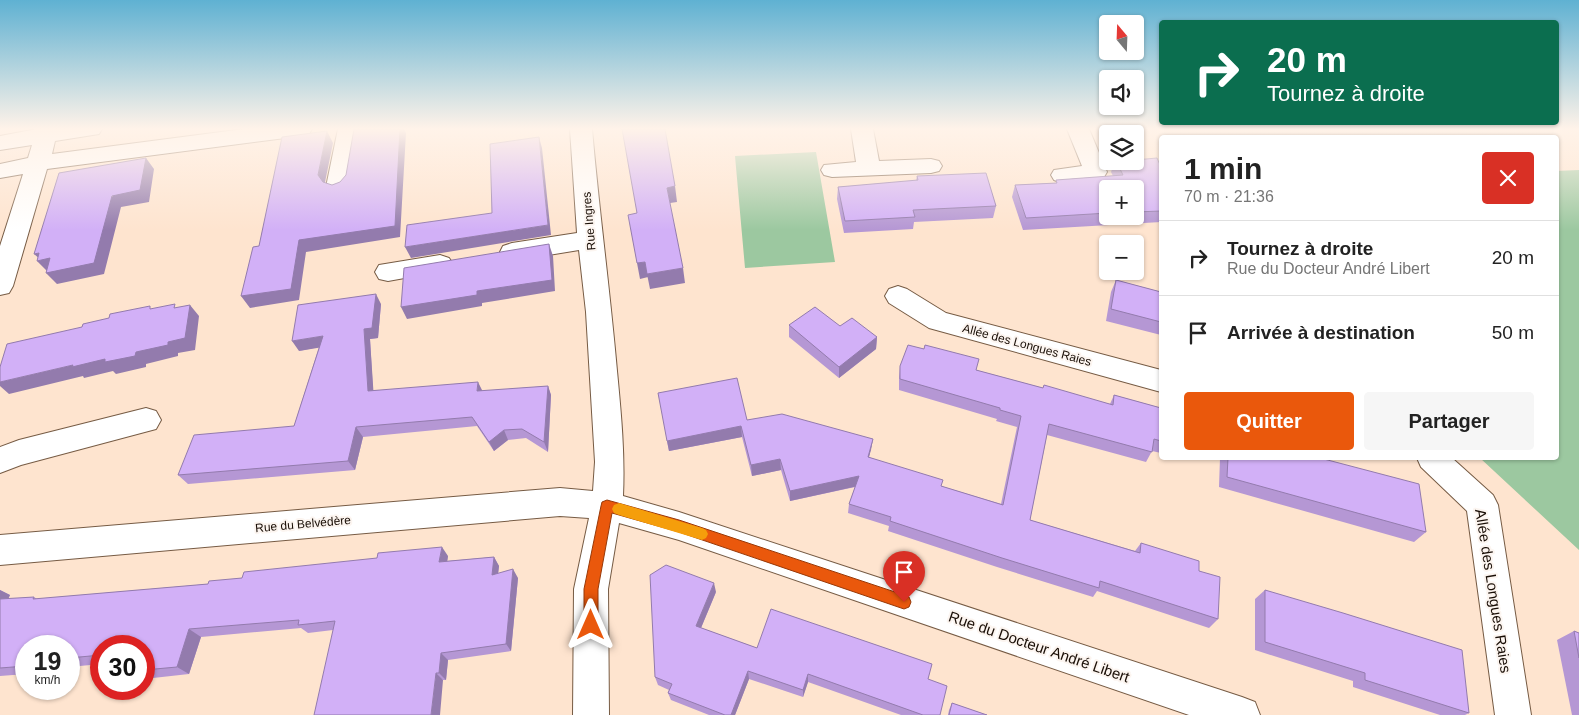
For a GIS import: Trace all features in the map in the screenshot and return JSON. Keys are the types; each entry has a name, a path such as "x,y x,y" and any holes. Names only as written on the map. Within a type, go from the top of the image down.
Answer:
{"street":[{"path":"0,170 43,162"},
{"path":"338,187 343,162"},
{"name":"Rue Ingres","path":"584,162 590,240 599,312 610,462 607,506 591,589 591,715"},
{"path":"868,162 869,169"},
{"path":"1062,175 1096,172 1092,162"},
{"path":"0,286 38,163"},
{"path":"832,170 931,166"},
{"path":"494,255 590,240"},
{"path":"388,272 465,260"},
{"name":"Allée des Longues Raies","path":"898,296 938,320 1159,380"},
{"path":"0,460 19,452 146,420"},
{"name":"Allée des Longues Raies","path":"1434,460 1482,505 1513,715"},
{"name":"Rue du Belvédère","path":"0,550 560,502 607,506"},
{"name":"Rue du Docteur André Libert","path":"607,506 679,526 1242,715"}],"green space":[{"path":"736,162 818,162 835,262 745,268"},
{"path":"1579,170 1579,550 1482,460 1559,460 1559,171"}],"building":[{"path":"121,162 145,162 140,190 112,196 94,263 46,273 50,258 37,261 39,253 34,254 59,173"},
{"path":"277,162 321,162 318,175 323,182 332,185 340,182 346,175 348,162 398,162 395,226 299,240 291,289 241,296 253,247 259,246"},
{"path":"491,162 542,162 548,225 405,247 407,225 492,213"},
{"path":"628,162 671,162 675,186 667,188 683,268 647,274 645,262 637,263 628,215 637,213"},
{"path":"1144,162 1159,162 1159,211 1144,212 1144,180 1099,180 1099,214 1026,218 1015,185 1057,183 1056,180 1123,175 1120,170 1144,170"},
{"path":"986,173 996,206 913,210 915,217 845,221 838,187 918,180 917,176"},
{"path":"549,244 552,280 477,291 477,295 401,307 404,268"},
{"path":"1116,280 1159,291 1159,321 1111,309"},
{"path":"376,294 372,328 364,329 368,391 478,382 477,391 548,386 544,442 522,429 504,430 489,442 472,417 356,427 348,461 178,475 194,435 294,426 323,336 292,341 298,305"},
{"path":"175,304 174,308 190,305 185,338 168,342 168,345 136,352 135,356 105,362 105,359 72,367 73,365 0,382 0,367 7,344 82,327 83,324 109,318 110,314 150,306 150,309"},
{"path":"815,307 840,326 852,318 877,337 839,367 789,325"},
{"path":"908,345 924,349 925,345 979,359 976,370 1043,388 1044,385 1113,405 1114,395 1159,407 1159,440 1154,439 1152,452 1049,424 1030,520 1140,553 1141,543 1199,561 1199,571 1220,577 1218,619 1100,581 1099,588 890,521 891,517 849,504 859,476 790,491 780,459 751,465 741,426 667,441 658,393 737,378 747,420 782,414 873,439 868,457 943,480 941,486 1003,505 1021,416 1000,410 1000,408 900,379 900,366"},
{"path":"1228,460 1328,460 1419,484 1426,532 1227,477"},
{"path":"442,547 439,562 494,557 492,575 513,569 506,644 441,653 439,673 436,673 431,715 314,715 335,621 298,625 299,620 189,629 177,667 155,669 155,635 90,635 90,656 80,657 80,635 15,635 15,667 0,668 0,599 34,597 33,599 208,584 209,581 242,578 244,572 377,558 378,553"},
{"path":"666,565 714,583 696,626 757,648 771,609 932,664 928,679 947,686 940,715 923,715 808,674 803,690 748,671 731,715 725,715 668,693 672,684 655,677 650,575"},
{"path":"1265,590 1462,650 1469,713 1365,680 1365,673 1265,642"},
{"path":"1574,631 1579,633 1579,658"},
{"path":"952,703 987,715 949,715"}],"slow traffic":[{"path":"619,509 702,534"}],"route":[{"path":"591,625 591,589 607,506 679,526 904,602"}]}
